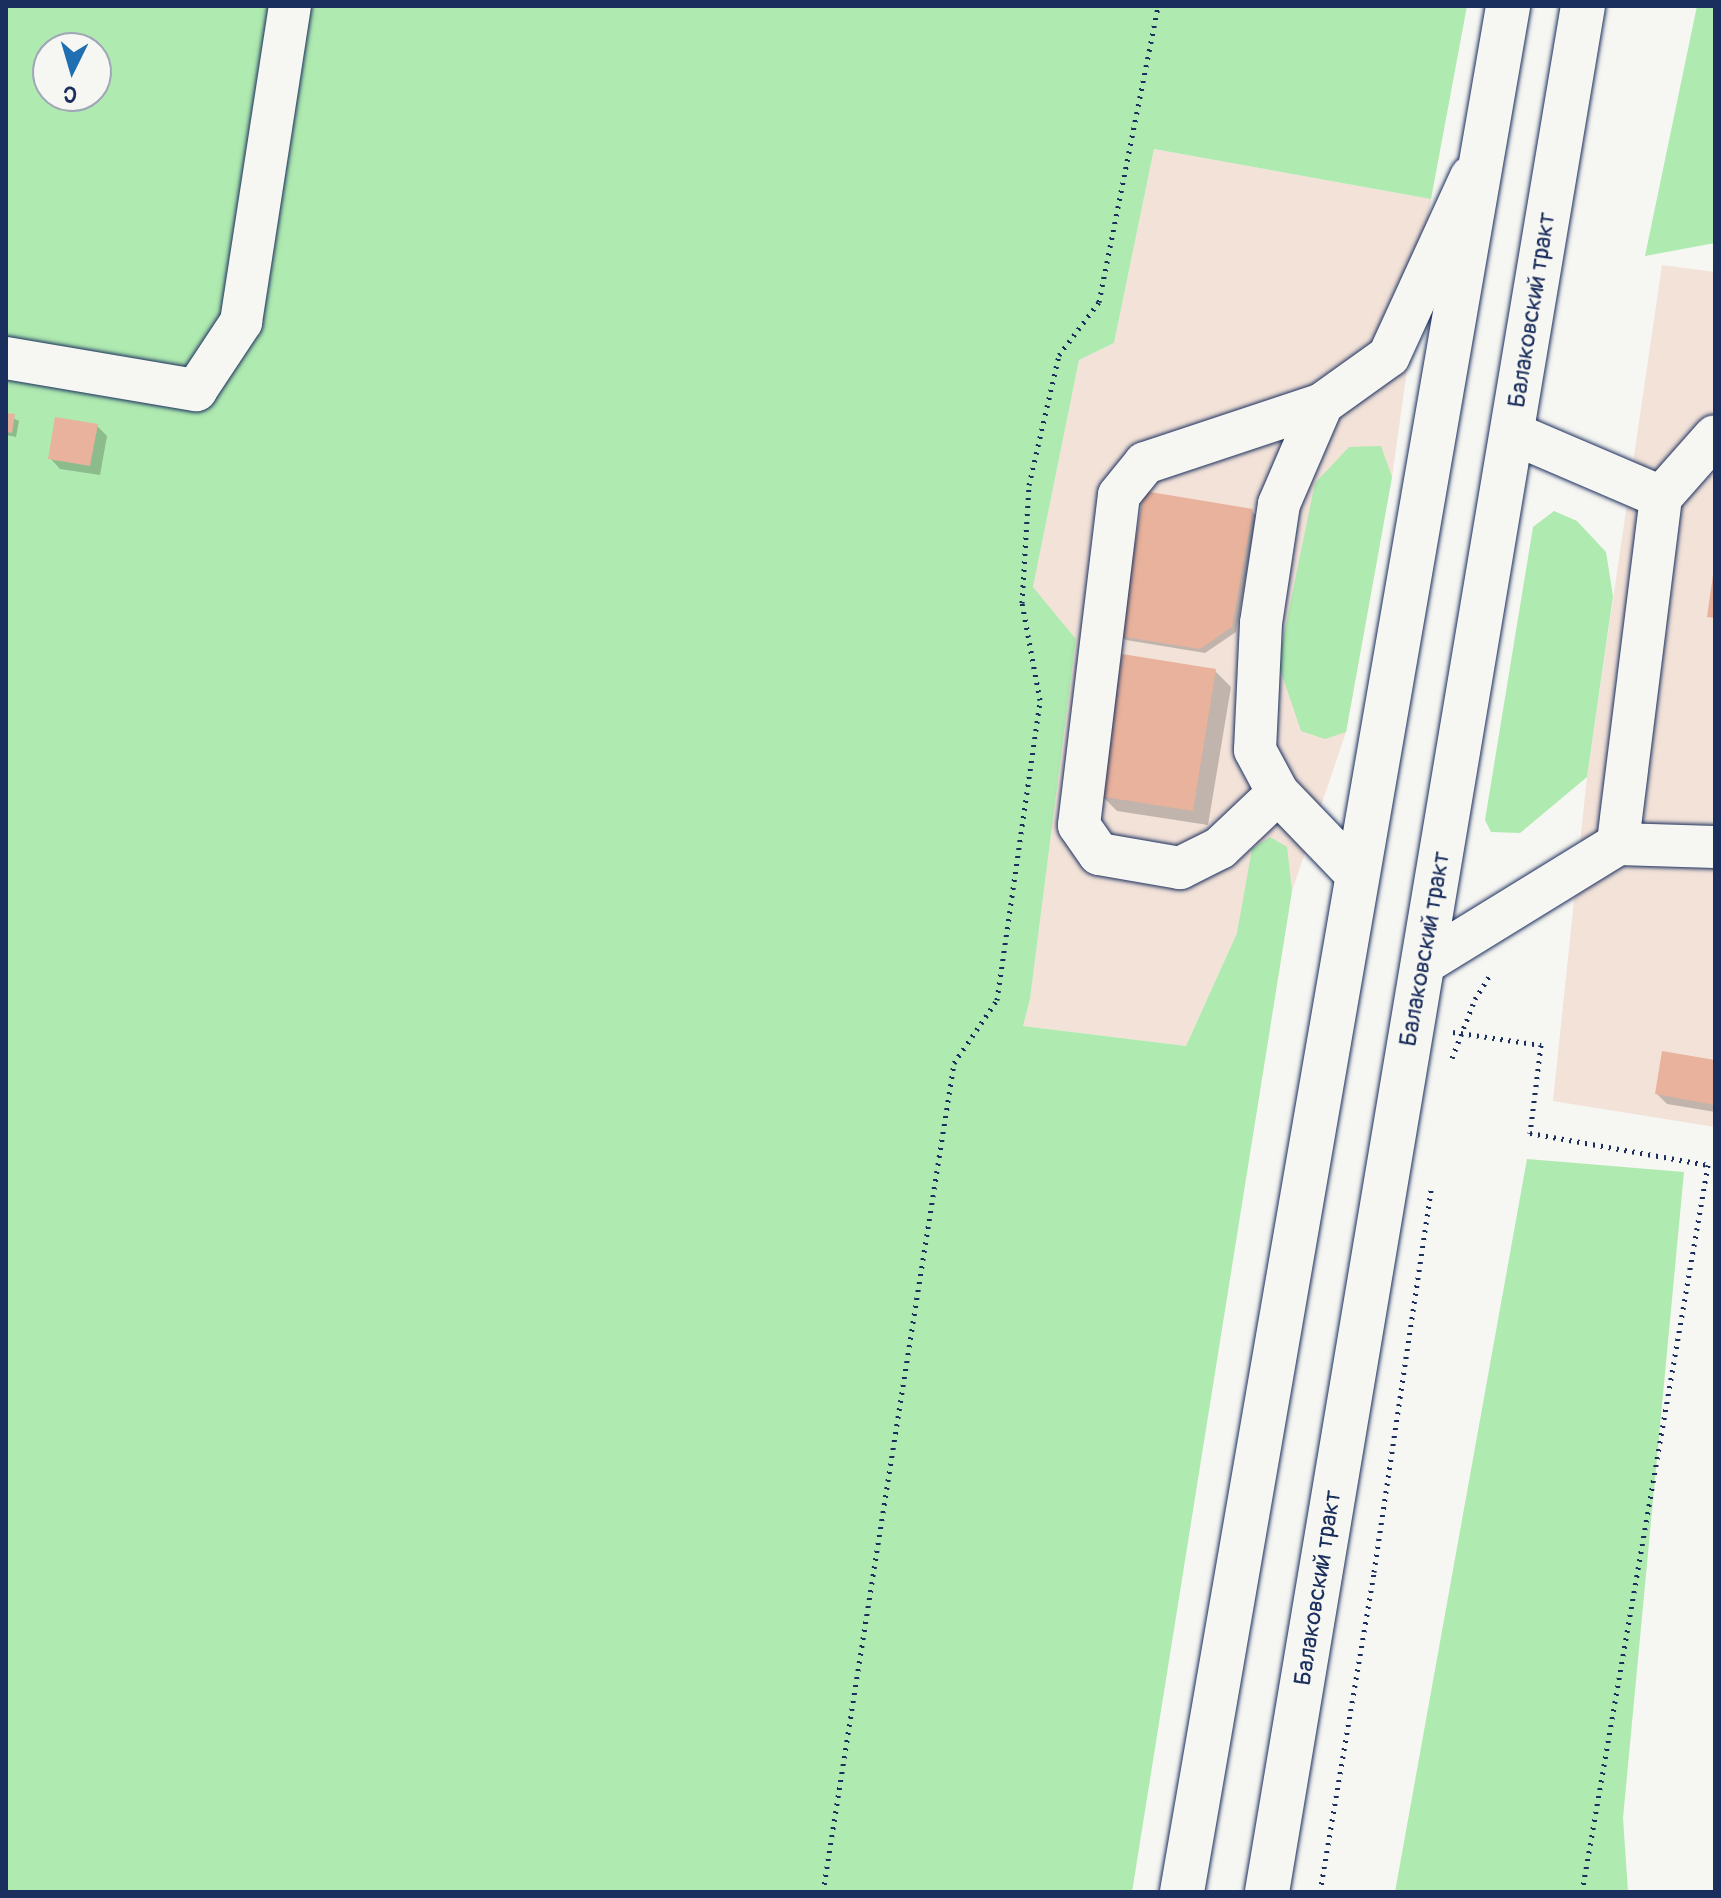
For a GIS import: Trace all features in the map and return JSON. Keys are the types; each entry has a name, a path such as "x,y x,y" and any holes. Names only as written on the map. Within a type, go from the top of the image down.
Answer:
{"main road":[{"path":"1182,1892 1487,143 1508,6"},
{"name":"Балаковский тракт","path":"1267,1892 1583,6"}],"street":[{"path":"6,358 196,390 241,322 290,6"},
{"path":"1497,73 1499,6"},
{"path":"1278,793 1220,848 1180,868 1099,854 1079,825 1119,495 1145,463 1322,404 1389,356 1487,143"},
{"path":"1322,404 1279,504 1261,623 1255,750 1278,793 1357,875"},
{"path":"1512,433 1661,497"},
{"path":"1618,844 1661,497 1715,436"},
{"path":"1423,964 1618,844 1715,847"}],"path":[{"path":"823,1892 954,1063 997,1000 1040,700 1022,603 1029,485 1059,355 1099,302 1158,6"},
{"path":"1449,1066 1475,999 1497,964"},
{"path":"1412,1025 1541,1045 1530,1133 1708,1165 1582,1892"},
{"path":"1320,1892 1374,1572 1433,1176"}],"shaded area":[{"path":"1154,149 1431,199 1392,477 1346,732 1292,891 1237,933 1186,1046 1023,1026 1030,999 1076,639 1033,587 1079,360 1114,343"},
{"path":"1662,265 1715,272 1715,1127 1553,1101 1587,777"}],"green space":[{"path":"6,6 1467,6 1431,199 1154,149 1114,343 1079,360 1033,587 1076,639 1030,999 1023,1026 1186,1046 1237,933 1252,849 1270,837 1287,847 1292,891 1132,1892 6,1892"},
{"path":"1697,6 1715,6 1715,243 1645,256"},
{"path":"1381,446 1392,477 1346,732 1325,739 1301,731 1278,663 1315,483 1349,447"},
{"path":"1554,511 1577,521 1606,552 1613,596 1587,777 1520,833 1491,832 1485,820 1533,527"},
{"path":"1527,1159 1684,1172 1623,1818 1628,1892 1395,1892"}],"building":[{"path":"6,413 15,414 12,433 6,432"},
{"path":"55,417 98,424 90,466 48,459"},
{"path":"1144,491 1253,509 1232,627 1200,649 1119,636"},
{"path":"1715,575 1715,618 1707,617"},
{"path":"1122,654 1216,669 1193,811 1099,796"},
{"path":"1662,1051 1715,1060 1715,1105 1655,1094"}]}
